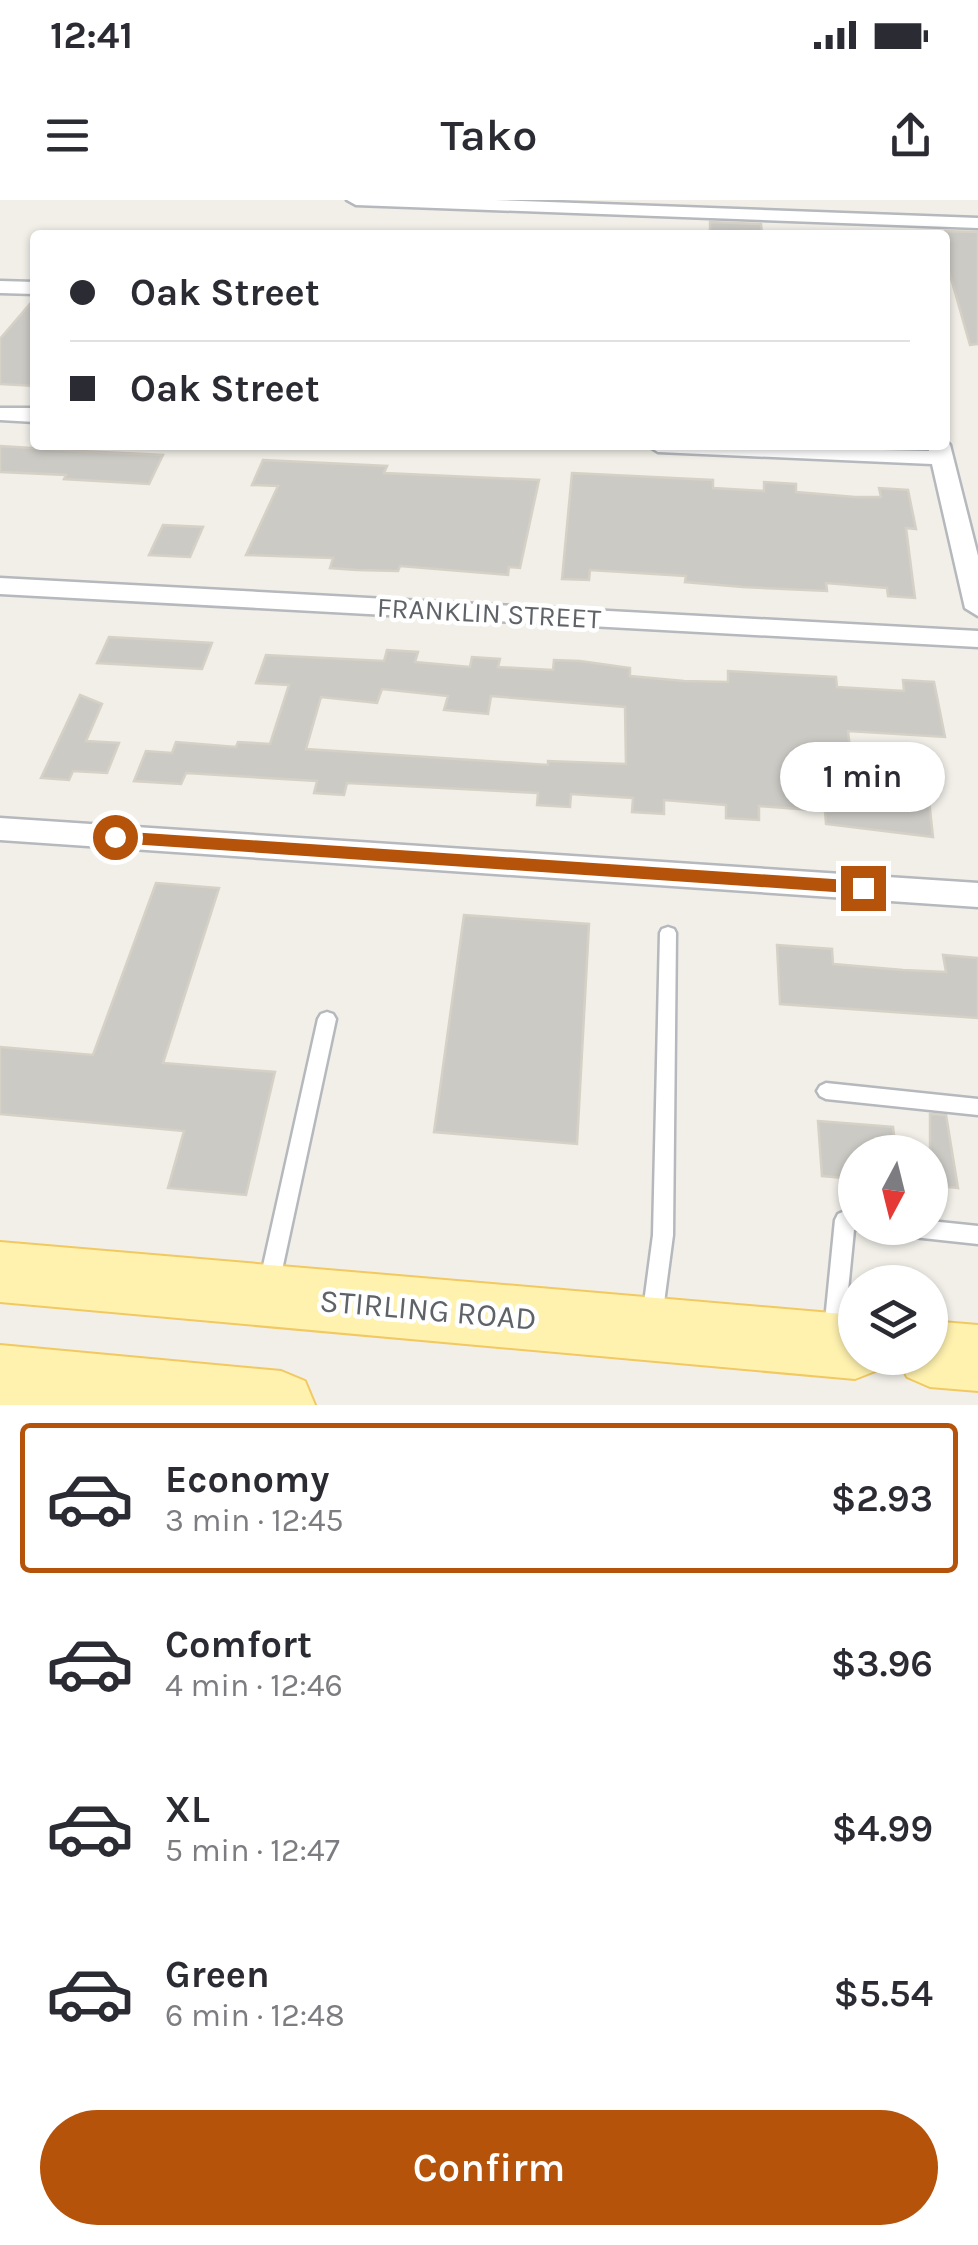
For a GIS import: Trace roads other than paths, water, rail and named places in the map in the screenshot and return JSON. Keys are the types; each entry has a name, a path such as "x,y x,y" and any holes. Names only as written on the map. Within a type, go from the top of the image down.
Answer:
{"main road":[{"name":"STIRLING ROAD","path":"0,1272 838,1345"},
{"path":"948,1356 978,1358"},
{"path":"0,1379 280,1405"}],"street":[{"path":"356,200 886,227 978,222"},
{"path":"880,200 886,227"},
{"path":"0,286 30,288"},
{"path":"0,414 30,415"},
{"path":"859,450 940,452 978,608"},
{"name":"FRANKLIN STREET","path":"0,586 978,639"},
{"path":"0,829 978,895"}],"lane":[{"path":"651,1329 664,1218 668,933"},
{"path":"267,1296 327,1019"},
{"path":"826,1092 978,1107"},
{"path":"948,1232 978,1235"}]}
